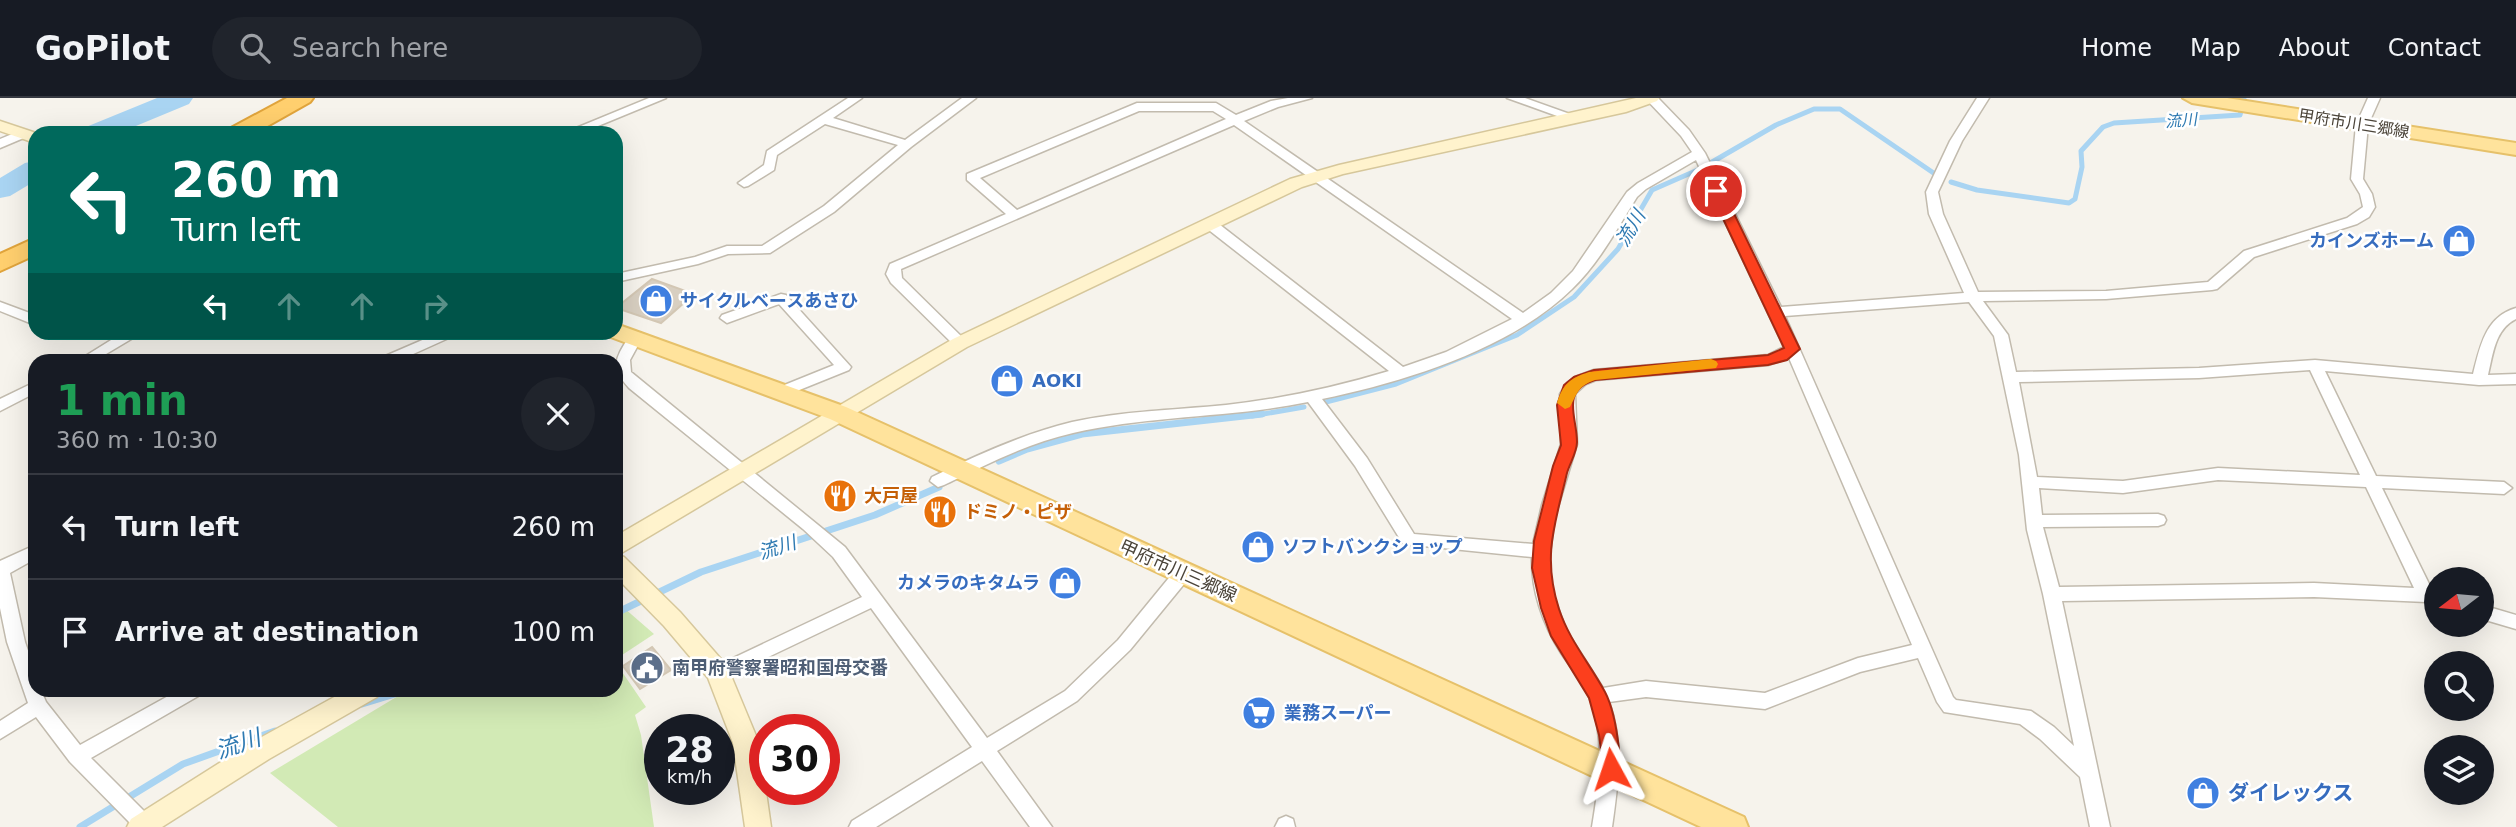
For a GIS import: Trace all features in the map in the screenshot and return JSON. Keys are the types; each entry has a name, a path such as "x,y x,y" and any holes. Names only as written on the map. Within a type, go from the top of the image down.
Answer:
{"highway":[{"path":"252,126 303,98"},
{"path":"275,126 325,98"},
{"path":"0,264 28,249"},
{"path":"0,276 28,262"}],"main road":[{"name":"甲府市川三郷線","path":"2192,98 2516,149"},
{"name":"甲府市川三郷線","path":"626,335 838,413 948,476 1183,573 1733,827"}],"street":[{"path":"588,126 660,98"},
{"path":"744,183 770,167 771,154 827,120 856,98"},
{"path":"623,276 698,260 727,250 765,250 829,209 907,144 971,98"},
{"path":"960,343 896,280 893,274 895,267 1235,120 1275,104 1306,98"},
{"path":"1513,98 1575,118"},
{"path":"623,543 960,343 1315,176 1641,103 1651,98 1685,133 1703,162 1776,312 1945,702 1951,707 2024,717 2047,733 2087,772"},
{"path":"1983,98 1956,141 1932,192 1936,215 1973,298 2001,335 2028,456 2034,521 2052,594 2100,827"},
{"path":"1776,312 1973,298 2106,295 2213,286 2249,254 2337,227 2364,214 2369,206 2366,194 2357,179 2362,125 2374,98"},
{"path":"1015,215 971,177 1137,107 1216,107 1522,319"},
{"path":"827,120 907,144"},
{"path":"0,126 28,136"},
{"path":"0,144 28,136"},
{"path":"948,476 1021,444 1072,428 1147,415 1249,408 1312,396 1399,372 1480,342 1556,297 1577,276 1632,195 1642,186 1703,162"},
{"path":"1210,224 1399,372"},
{"path":"727,318 781,298 844,367 782,393"},
{"path":"0,306 28,317"},
{"path":"2479,380 2492,331 2503,317 2516,313"},
{"path":"626,335 624,373 839,552 1042,827"},
{"path":"97,354 122,340"},
{"path":"402,354 436,340"},
{"path":"1602,827 1611,769 1608,735 1598,696 1560,636 1540,568 1561,466 1569,445 1564,405 1570,388 1579,380 1614,372 1768,360 1782,356 1792,349"},
{"path":"2010,377 2199,373 2315,365 2479,380 2516,379"},
{"path":"2315,365 2370,482 2424,583"},
{"path":"0,406 28,391"},
{"path":"1312,396 1361,462 1409,540 1542,551"},
{"path":"2030,482 2123,486 2218,474 2504,488"},
{"path":"2034,521 2158,520"},
{"path":"28,555 0,569 16,642 28,677"},
{"path":"623,570 672,619 718,673 746,743 758,827"},
{"path":"859,827 1071,696 1124,645 1183,573"},
{"path":"2052,594 2314,590 2424,596"},
{"path":"718,673 874,599"},
{"path":"2494,616 2516,622"},
{"path":"1598,696 1646,689 1765,701 1858,665 1923,650"},
{"path":"35,697 38,706 77,756 142,825 260,751 356,697"},
{"path":"77,756 182,697"},
{"path":"0,731 38,706"}],"green space":[{"path":"623,607 654,634 623,654"},
{"path":"623,673 646,707 635,715 644,756 644,805 651,805 654,827 338,827 270,773 396,697 623,697"}],"building":[{"name":"サイクルベースあさひ","path":"652,279 694,294 661,323 623,310 623,302"},
{"name":"南甲府警察署昭和国母交番","path":"652,647 671,670 640,689 623,666"}],"waterway":[{"path":"113,126 180,98"},
{"name":"流川","path":"1951,182 1977,190 2069,203 2075,199 2082,167 2081,151 2103,127 2114,123 2240,115 2244,98"},
{"name":"流川","path":"1322,403 1396,384 1517,335 1574,297 1618,249 1652,190 1700,169 1776,125 1814,109 1840,109 1935,174"},
{"path":"0,190 28,173"},
{"name":"流川","path":"1252,416 1304,407"},
{"name":"流川","path":"999,461 1027,449 1082,434 1262,414"},
{"name":"流川","path":"623,610 701,572 875,515 939,487"},
{"name":"流川","path":"362,704 385,697"},
{"name":"流川","path":"80,827 183,764 275,731"}],"slow traffic":[{"path":"1565,403 1570,388 1579,380 1594,375 1711,364"}],"place":[{"name":"カインズホーム","path":"2459,241"},
{"name":"サイクルベースあさひ","path":"656,301"},
{"name":"AOKI","path":"1007,381"},
{"name":"大戸屋","path":"840,496"},
{"name":"ドミノ・ピザ","path":"940,512"},
{"name":"ソフトバンクショップ","path":"1258,547"},
{"name":"カメラのキタムラ","path":"1065,583"},
{"name":"南甲府警察署昭和国母交番","path":"647,668"},
{"name":"業務スーパー","path":"1259,713"},
{"name":"ダイレックス","path":"2203,793"}],"route":[{"path":"1611,769 1608,735 1598,696 1560,636 1540,568 1542,541 1569,445 1564,405 1570,388 1579,380 1594,375 1768,360 1782,356 1792,349 1716,191"}]}
